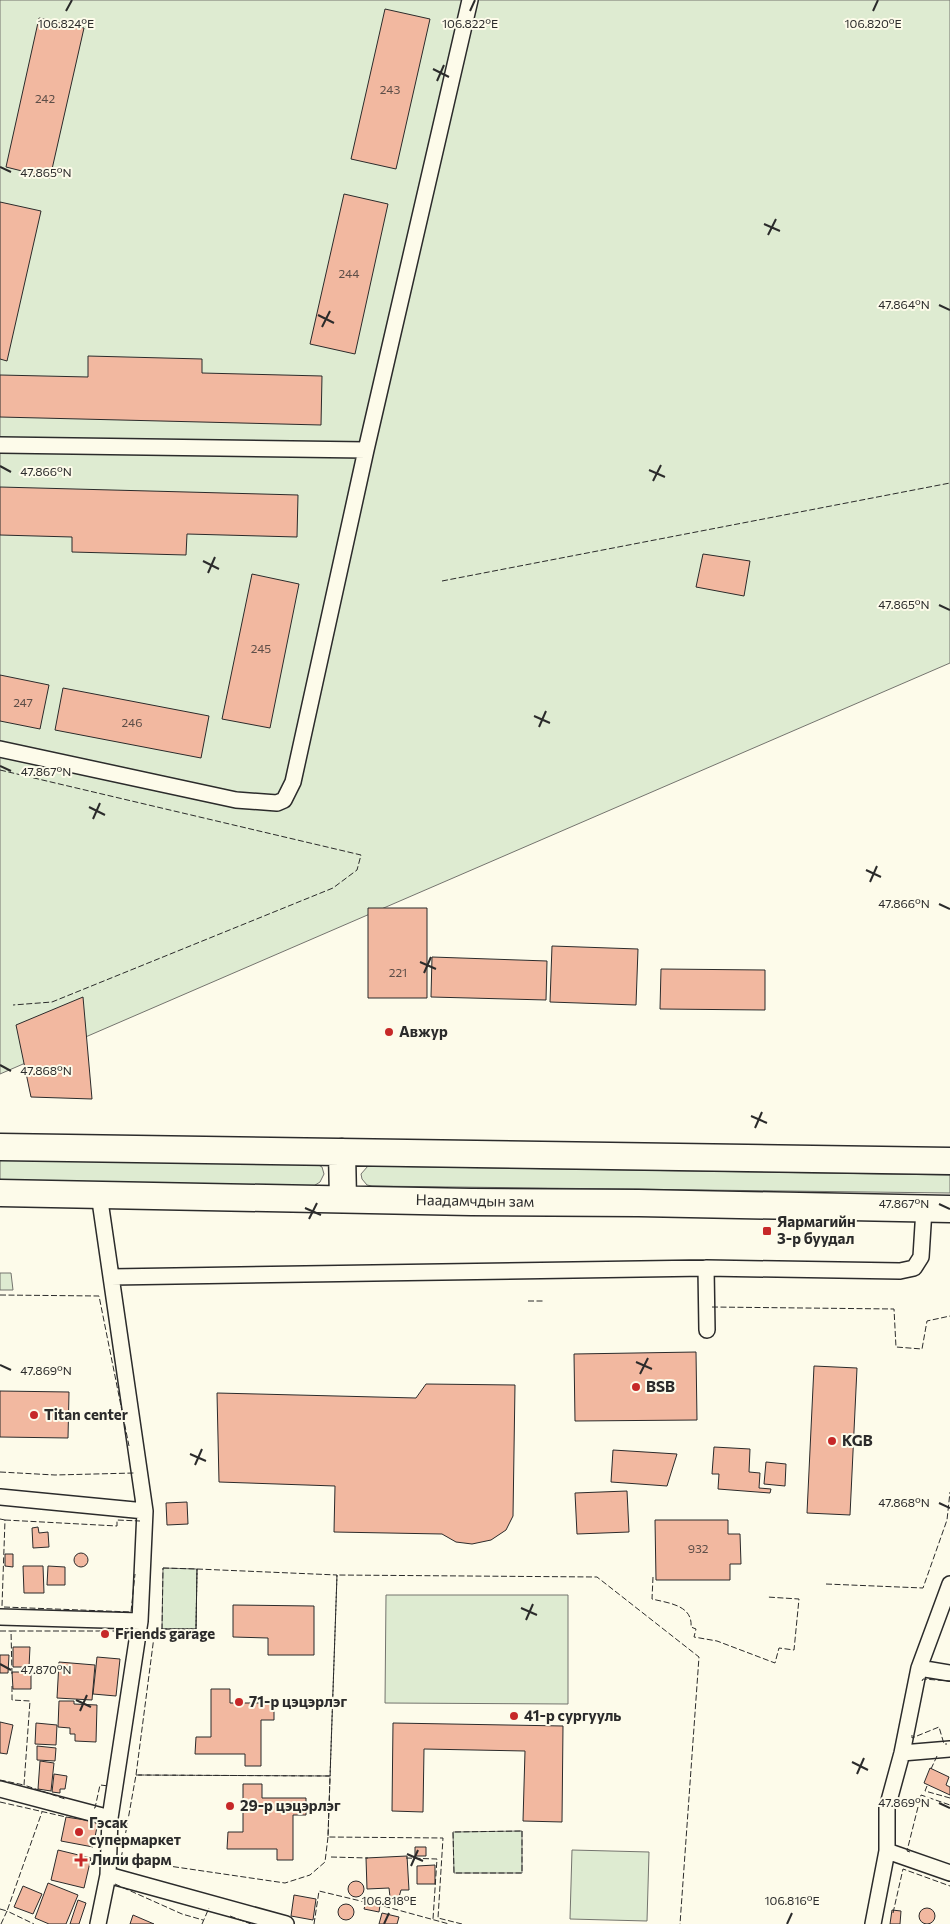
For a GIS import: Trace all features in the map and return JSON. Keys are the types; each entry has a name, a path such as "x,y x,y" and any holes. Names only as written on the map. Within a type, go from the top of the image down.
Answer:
{"highway":[{"path":"0,1147 950,1161"},
{"path":"342,1152 343,1199"},
{"name":"Наадамчдын зам","path":"0,1193 950,1209"}],"street":[{"path":"0,749 236,800 277,803 284,800 293,782 366,450 470,0"},
{"path":"0,445 366,450"},
{"path":"98,1924 108,1875 110,1818 140,1621 145,1511 99,1194"},
{"path":"111,1277 706,1268 900,1271 914,1268 920,1257 924,1209"},
{"path":"706,1268 707,1330"},
{"path":"0,1498 145,1511"},
{"path":"873,1924 887,1851 887,1808 902,1753 919,1668 950,1584"},
{"path":"0,1617 140,1621"},
{"path":"919,1668 950,1673"},
{"path":"902,1753 950,1750"},
{"path":"0,1789 110,1818"},
{"path":"887,1851 950,1873"},
{"path":"108,1875 286,1924"}],"green space":[{"path":"0,0 950,0 950,663 0,1074"},
{"path":"0,1159 315,1163 322,1167 324,1174 320,1182 312,1187 0,1181"},
{"path":"368,1166 950,1175 950,1193 372,1186 367,1185 362,1179 361,1174"},
{"path":"0,1273 11,1273 13,1290 0,1290"},
{"path":"163,1568 197,1569 196,1629 162,1629"},
{"path":"386,1595 568,1595 568,1704 385,1703"},
{"path":"522,1831 522,1873 454,1873 453,1832"},
{"path":"572,1850 649,1852 647,1921 570,1919"}],"building":[{"path":"385,9 430,19 396,169 351,159"},
{"path":"39,18 84,28 50,178 6,167"},
{"path":"344,194 388,204 355,354 310,344"},
{"path":"0,202 41,211 7,361 0,359"},
{"path":"88,356 202,359 202,373 322,376 321,425 0,417 0,375 88,377"},
{"path":"0,487 298,495 297,537 187,534 186,555 72,552 72,537 0,535"},
{"path":"703,554 750,561 744,596 696,587"},
{"path":"252,574 299,584 270,728 222,719"},
{"path":"0,675 49,685 40,729 0,721"},
{"path":"63,688 209,716 201,758 55,730"},
{"path":"368,908 427,908 427,998 368,998"},
{"path":"552,946 638,949 636,1005 550,1002"},
{"path":"432,957 547,961 546,1000 431,997"},
{"path":"661,969 765,970 765,1010 660,1009"},
{"path":"83,997 92,1099 31,1097 16,1025"},
{"name":"BSB","path":"696,1352 697,1420 575,1421 574,1354"},
{"name":"KGB","path":"814,1366 857,1368 850,1515 807,1513"},
{"path":"426,1384 515,1385 513,1516 506,1530 491,1540 472,1544 456,1542 442,1534 334,1532 335,1486 219,1482 217,1393 416,1398"},
{"name":"Titan center","path":"0,1391 69,1392 68,1438 0,1437"},
{"path":"714,1447 750,1449 749,1472 760,1473 759,1488 771,1489 770,1493 718,1489 719,1474 712,1474"},
{"path":"613,1450 677,1454 667,1486 611,1482"},
{"path":"766,1462 786,1464 785,1486 764,1484"},
{"path":"627,1491 629,1532 577,1534 575,1493"},
{"path":"187,1502 188,1524 167,1525 166,1503"},
{"path":"655,1520 728,1520 728,1534 740,1534 741,1564 730,1564 730,1580 656,1580"},
{"path":"38,1527 39,1533 48,1532 49,1547 33,1548 32,1528"},
{"path":"78,1553 84,1553 88,1560 84,1567 78,1567 74,1563 74,1557"},
{"path":"5,1554 13,1554 13,1567 5,1566"},
{"path":"23,1566 43,1566 44,1593 24,1593"},
{"path":"48,1566 65,1567 65,1585 47,1585"},
{"path":"233,1605 314,1606 314,1655 268,1655 268,1638 233,1637"},
{"path":"13,1647 30,1647 29,1667 13,1667"},
{"path":"0,1655 9,1655 8,1673 0,1673"},
{"path":"97,1657 120,1659 116,1696 93,1694"},
{"path":"59,1662 95,1665 92,1700 57,1698"},
{"path":"12,1672 31,1672 31,1689 13,1689"},
{"path":"211,1689 230,1689 230,1703 274,1703 274,1720 261,1720 261,1766 245,1766 245,1754 195,1754 196,1737 211,1737"},
{"path":"59,1701 74,1701 74,1704 97,1705 96,1742 75,1741 75,1734 70,1734 70,1728 58,1727"},
{"path":"0,1722 13,1725 7,1754 0,1753"},
{"path":"36,1723 57,1725 56,1745 35,1744"},
{"path":"393,1723 563,1726 562,1822 523,1821 525,1751 424,1749 423,1812 392,1811"},
{"path":"37,1746 56,1748 55,1761 37,1760"},
{"path":"40,1761 54,1763 51,1791 38,1789"},
{"path":"930,1768 949,1777 946,1785 950,1787 950,1795 924,1783"},
{"path":"54,1774 67,1776 65,1789 60,1789 60,1793 52,1792"},
{"path":"243,1784 262,1784 262,1798 306,1798 306,1815 293,1815 293,1860 277,1860 277,1849 227,1849 228,1832 243,1832"},
{"name":"Гэсак супермаркет","path":"66,1817 98,1822 93,1847 61,1841"},
{"path":"415,1847 426,1847 426,1856 415,1856"},
{"path":"58,1850 91,1858 84,1888 51,1880"},
{"path":"407,1856 409,1890 401,1890 399,1897 390,1897 389,1888 367,1889 366,1858"},
{"path":"435,1865 435,1884 417,1884 417,1866"},
{"path":"356,1881 364,1889 356,1897 348,1889"},
{"path":"48,1883 78,1895 66,1924 49,1924 35,1918"},
{"path":"23,1886 42,1894 33,1914 14,1907"},
{"path":"294,1895 316,1899 313,1920 291,1916"},
{"path":"78,1900 86,1903 79,1924 70,1924"},
{"path":"366,1902 380,1905 379,1912 364,1909"},
{"path":"346,1904 354,1912 346,1920 338,1912"},
{"path":"927,1908 935,1916 927,1924 919,1916"},
{"path":"892,1910 901,1911 900,1924 890,1924"},
{"path":"382,1913 399,1917 397,1924 379,1924"},
{"path":"133,1915 154,1924 130,1924"}],"fence":[{"path":"442,581 950,483"},
{"path":"0,770 361,855 357,870 333,888 52,1002 13,1005"},
{"path":"0,1295 99,1296 129,1446"},
{"path":"528,1301 545,1301"},
{"path":"712,1307 894,1309 896,1347 922,1349 927,1321 950,1316"},
{"path":"0,1472 55,1475 134,1473"},
{"path":"826,1584 923,1588 947,1520 950,1492"},
{"path":"0,1519 5,1520 2,1606 0,1606"},
{"path":"5,1520 117,1526 117,1520 140,1521"},
{"path":"163,1568 197,1569 196,1629 162,1629 163,1568"},
{"path":"197,1569 337,1575 330,1776 136,1775 155,1629 196,1629 197,1569"},
{"path":"4,1607 131,1612 135,1574"},
{"path":"462,1924 438,1918 443,1838 328,1837 337,1575 597,1577 699,1657 680,1924"},
{"path":"653,1577 652,1599 678,1606 684,1610 691,1620 691,1627 696,1629 694,1637 717,1641 775,1663 779,1648 794,1650 799,1599 767,1597"},
{"path":"0,1631 11,1631"},
{"path":"12,1674 11,1631 116,1631"},
{"path":"922,1681 923,1679 950,1681"},
{"path":"12,1686 12,1700 30,1701 24,1785 65,1799"},
{"path":"912,1735 912,1738 939,1727 944,1744 947,1744"},
{"path":"931,1769 937,1756"},
{"path":"136,1775 330,1776 328,1837 325,1862 310,1875 285,1883 121,1859 136,1775"},
{"path":"0,1780 24,1785"},
{"path":"94,1808 100,1785 109,1786"},
{"path":"927,1786 925,1791 950,1798"},
{"path":"910,1852 907,1851 921,1795 950,1805"},
{"path":"0,1802 66,1817"},
{"path":"0,1909 7,1911 42,1812"},
{"path":"522,1831 522,1873 454,1873 453,1832 522,1831"},
{"path":"331,1857 368,1858"},
{"path":"406,1858 437,1859 433,1919"},
{"path":"893,1913 903,1869 950,1886"},
{"path":"115,1884 182,1914 203,1920"},
{"path":"314,1924 319,1891 369,1903"},
{"path":"376,1904 449,1924"},
{"path":"202,1924 209,1908"},
{"path":"1,1924 7,1911 34,1924"},
{"path":"230,1916 251,1924"}],"place":[{"name":"Авжур","path":"389,1032"},
{"name":"Яармагийн 3-р буудал","path":"767,1231"},
{"name":"BSB","path":"636,1387"},
{"name":"Titan center","path":"34,1415"},
{"name":"KGB","path":"832,1441"},
{"name":"Friends garage","path":"105,1634"},
{"name":"71-р цэцэрлэг","path":"239,1702"},
{"name":"41-р сургууль","path":"514,1716"},
{"name":"29-р цэцэрлэг","path":"230,1806"},
{"name":"Гэсак супермаркет","path":"79,1832"},
{"name":"Лили фарм","path":"81,1860"}]}
